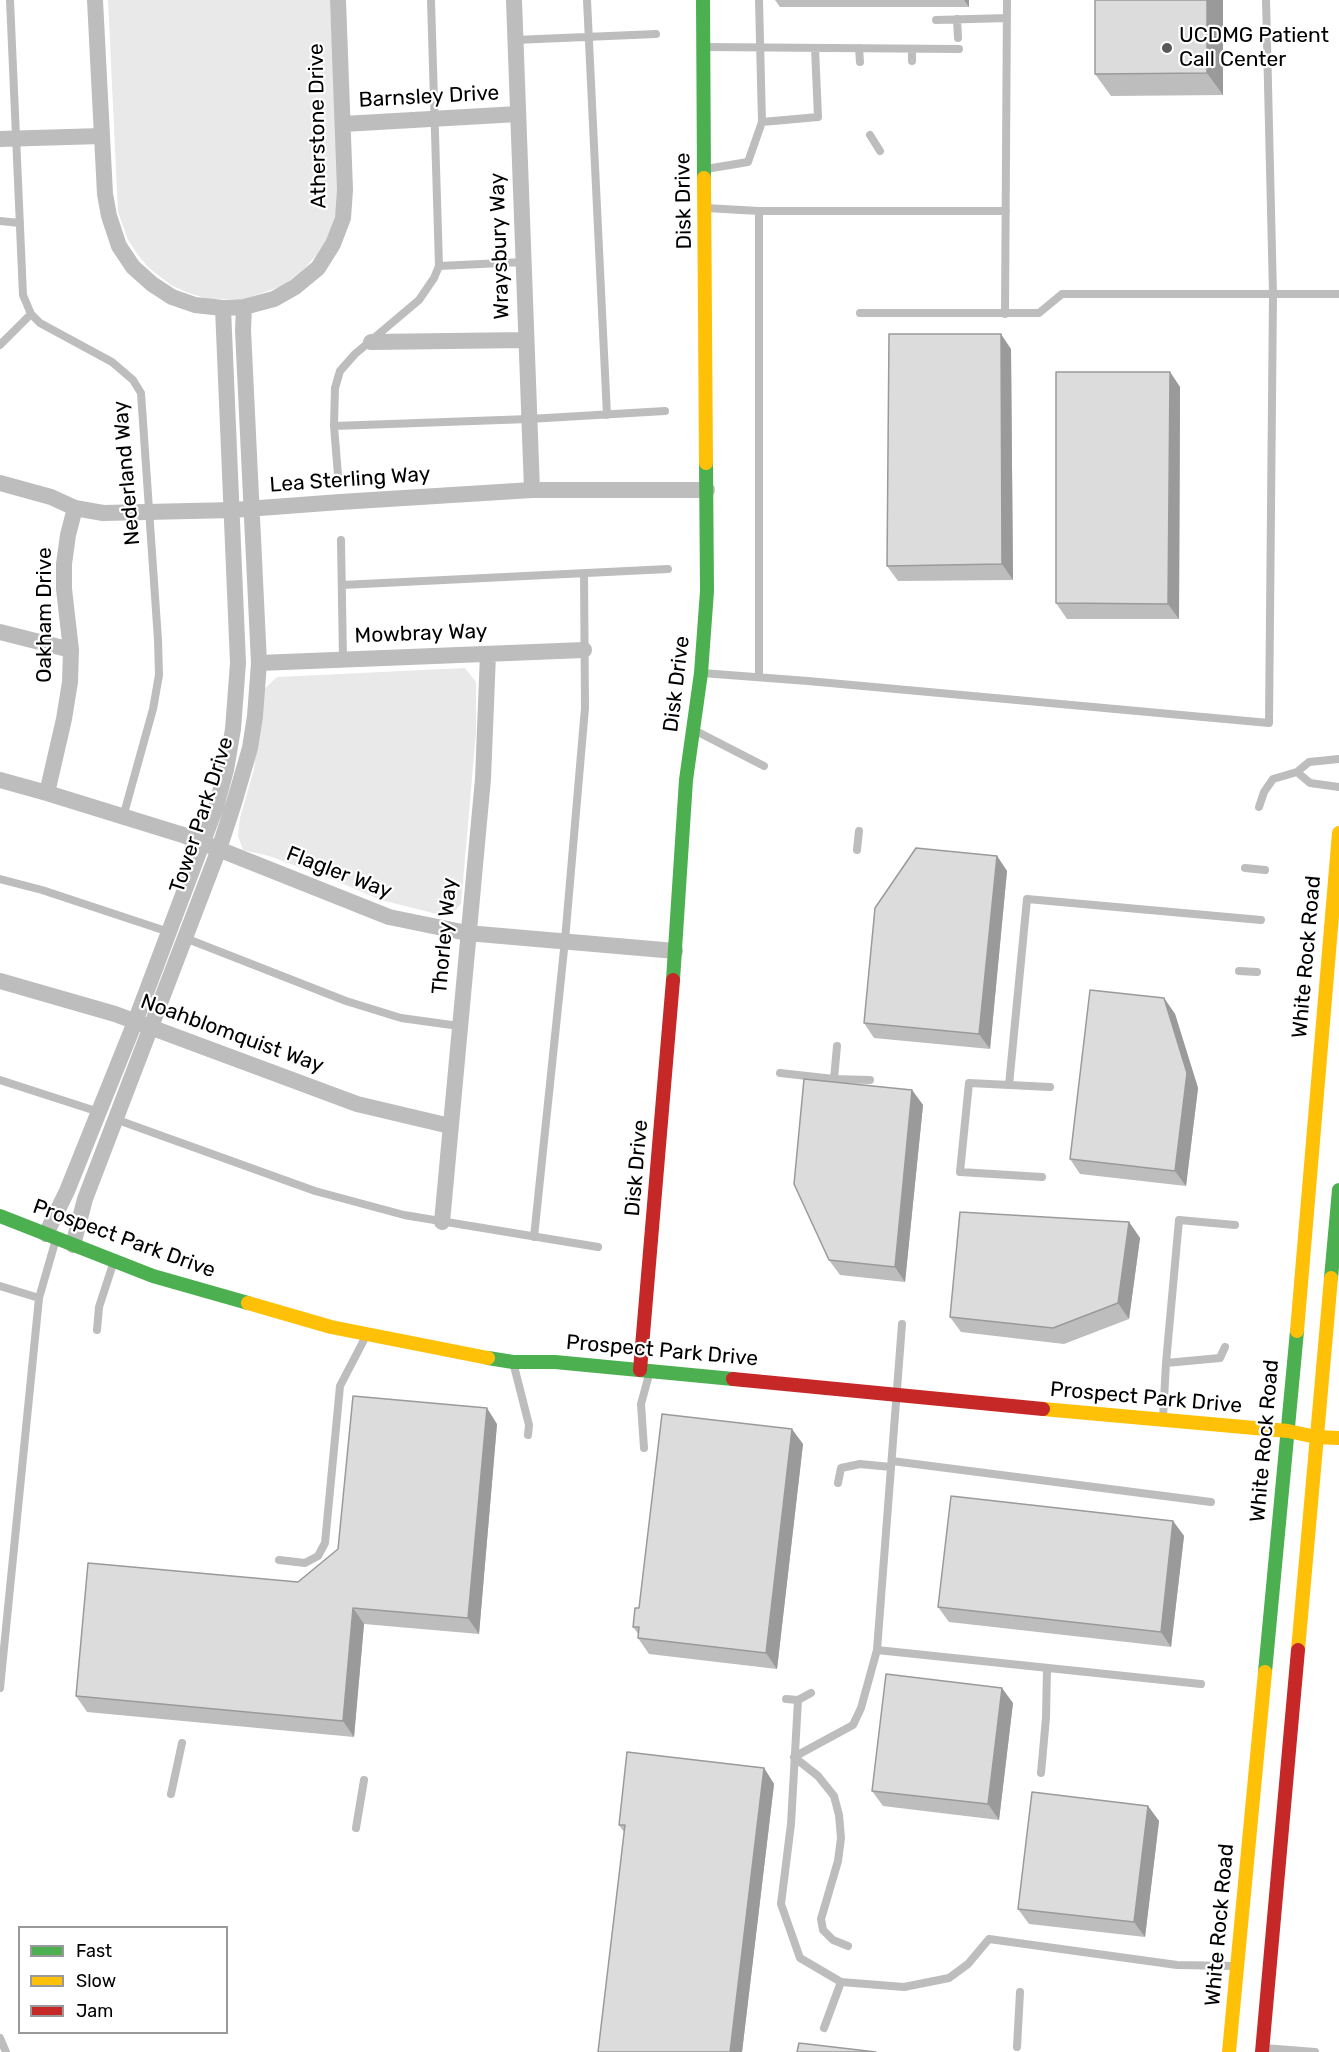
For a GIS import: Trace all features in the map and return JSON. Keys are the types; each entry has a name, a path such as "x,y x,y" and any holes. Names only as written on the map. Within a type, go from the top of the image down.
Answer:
{"street":[{"name":"Atherstone Drive","path":"94,0 105,194 109,216 119,246 133,267 152,284 172,297 195,305 223,308 244,307 274,299 295,287 318,268 333,244 343,218 345,190 338,0"},
{"name":"Wraysbury Way","path":"514,0 532,490"},
{"name":"Disk Drive","path":"645,1371 686,780 701,673 707,591 703,0"},
{"name":"Barnsley Drive","path":"343,124 518,114"},
{"path":"8,139 102,136"},
{"name":"Tower Park Drive","path":"51,1236 99,1112 142,1025 177,935 219,849 250,748 259,663 250,509 244,307"},
{"name":"Tower Park Drive","path":"177,935 226,770 237,693 233,510 223,308"},
{"path":"371,342 526,340"},
{"name":"Lea Sterling Way","path":"0,483 51,497 75,508 103,513 233,510 532,490 707,490"},
{"name":"Oakham Drive","path":"47,793 70,682 71,650 64,589 64,564 75,508"},
{"path":"0,632 71,650"},
{"name":"Mowbray Way","path":"259,663 584,650"},
{"name":"Thorley Way","path":"442,1222 483,779 488,654"},
{"name":"Flagler Way","path":"0,780 203,843 389,917 467,933 675,951"},
{"name":"White Rock Road","path":"1229,2052 1288,1431 1339,833"},
{"name":"Noahblomquist Way","path":"0,981 115,1014 357,1104 450,1126"},
{"name":"Tower Park Drive","path":"73,1245 85,1199 115,1119 142,1025"},
{"path":"1262,2050 1339,1190"},
{"name":"Prospect Park Drive","path":"0,1216 153,1276 366,1335 513,1362 555,1362 1288,1431 1316,1437 1339,1438"}],"lane":[{"path":"0,345 31,314 23,295 20,223 8,139 10,0"},
{"path":"338,475 333,426 335,388 340,371 355,354 419,300 439,266 431,0"},
{"path":"587,0 607,415"},
{"path":"705,169 748,162 762,122 759,0"},
{"path":"1005,314 1007,0"},
{"path":"701,673 759,676 1269,723 1273,294 1266,0"},
{"path":"936,20 1007,18"},
{"path":"957,19 958,38"},
{"path":"515,40 656,34"},
{"path":"703,47 959,50"},
{"path":"762,122 818,117 815,48"},
{"path":"859,48 860,62"},
{"path":"912,49 912,61"},
{"path":"870,135 880,151"},
{"path":"706,208 759,211 1006,211"},
{"path":"759,211 759,676"},
{"path":"0,221 20,223"},
{"path":"439,266 523,262"},
{"path":"860,313 1039,313 1062,294 1339,294"},
{"name":"Nederland Way","path":"31,314 40,323 112,362 133,380 141,393 159,675 153,709 123,817"},
{"path":"333,426 529,419 665,411"},
{"path":"341,540 343,660"},
{"path":"342,585 668,569"},
{"path":"534,1237 565,940 585,708 584,573"},
{"path":"693,730 764,766"},
{"path":"1259,807 1264,792 1273,779 1297,772 1309,762 1339,759"},
{"path":"1297,772 1310,783 1339,787"},
{"path":"857,850 859,831"},
{"path":"1245,868 1265,870"},
{"path":"0,879 42,890 177,935 357,1004 401,1018 459,1026"},
{"path":"1009,1085 1027,899 1261,920"},
{"path":"1239,971 1257,972"},
{"path":"834,1079 837,1046"},
{"path":"780,1073 870,1080"},
{"path":"0,1080 99,1112"},
{"path":"1042,1177 960,1172 969,1083 1050,1087"},
{"path":"115,1119 315,1191 404,1215 598,1247"},
{"path":"1163,1421 1179,1220 1235,1225"},
{"path":"0,1688 39,1298 51,1236"},
{"path":"96,1330 99,1307 114,1261"},
{"path":"0,1286 39,1298"},
{"path":"794,1757 853,1725 861,1707 877,1650 902,1324"},
{"path":"279,1560 305,1563 318,1556 325,1543 340,1386 366,1335"},
{"path":"1166,1363 1220,1358 1225,1347"},
{"path":"513,1362 529,1425 528,1435"},
{"path":"644,1448 641,1404 645,1371"},
{"path":"838,1483 841,1468 860,1464 892,1464 1211,1502"},
{"path":"877,1650 1201,1684"},
{"path":"1041,1773 1046,1718 1047,1668"},
{"path":"786,1699 798,1700 811,1693"},
{"path":"798,1700 791,1824 781,1904 801,1958 841,1982 904,1987 949,1978 968,1964 989,1939 1177,1965 1237,1966"},
{"path":"171,1794 182,1743"},
{"path":"794,1757 818,1776 834,1796 839,1815 841,1838 838,1861 821,1919 823,1930 833,1940 848,1946"},
{"path":"356,1828 364,1780"},
{"path":"824,2028 841,1982"},
{"path":"1017,2047 1020,1992"},
{"path":"0,2038 6,2052"},
{"path":"1262,2050 1314,2052"}],"shaded area":[{"path":"108,0 330,0 339,194 337,210 326,241 318,253 306,267 284,285 246,299 208,299 171,285 149,268 128,240 118,212"},
{"path":"465,668 476,682 476,732 461,904 449,917 381,900 269,856 243,850 238,836 240,818 254,769 263,690 277,677"}],"building":[{"name":"UCDMG Patient Call Center","path":"1095,0 1207,0 1207,73 1095,74"},
{"path":"889,334 1001,334 1002,564 887,566"},
{"path":"1056,372 1170,372 1168,604 1056,603"},
{"path":"916,848 997,856 979,1034 864,1023 875,908"},
{"path":"1090,990 1164,998 1187,1073 1175,1171 1070,1159"},
{"path":"804,1079 912,1090 895,1267 829,1260 794,1184"},
{"path":"960,1212 1129,1222 1118,1303 1053,1328 950,1317"},
{"path":"353,1396 487,1408 468,1618 353,1608 343,1721 76,1696 88,1563 298,1582 338,1549"},
{"path":"662,1414 792,1429 766,1653 638,1638 639,1627 633,1627 635,1608 639,1608"},
{"path":"951,1496 1173,1521 1161,1632 938,1607"},
{"path":"886,1674 1002,1688 988,1804 872,1791"},
{"path":"627,1752 764,1768 730,2052 598,2052 625,1825 619,1825"},
{"path":"1032,1792 1148,1806 1134,1922 1018,1909"},
{"path":"799,2043 876,2052 797,2052"}],"traffic: fast":[{"path":"703,0 704,178"},
{"path":"673,980 686,780 701,673 707,591 706,463"},
{"path":"1331,1278 1339,1190"},
{"path":"0,1216 153,1276 248,1303"},
{"path":"1265,1672 1297,1331"},
{"path":"488,1358 513,1362 555,1362 733,1379"}],"traffic: slow":[{"path":"704,178 706,463"},
{"path":"1297,1331 1339,833"},
{"path":"1298,1650 1331,1278"},
{"path":"248,1303 331,1327 488,1358"},
{"path":"1043,1409 1288,1431 1316,1437 1339,1438"},
{"path":"1229,2052 1265,1672"}],"traffic: jam":[{"path":"640,1370 673,980"},
{"path":"733,1379 1043,1409"},
{"path":"1262,2052 1298,1650"}],"place":[{"name":"UCDMG Patient Call Center","path":"1167,48"}]}
